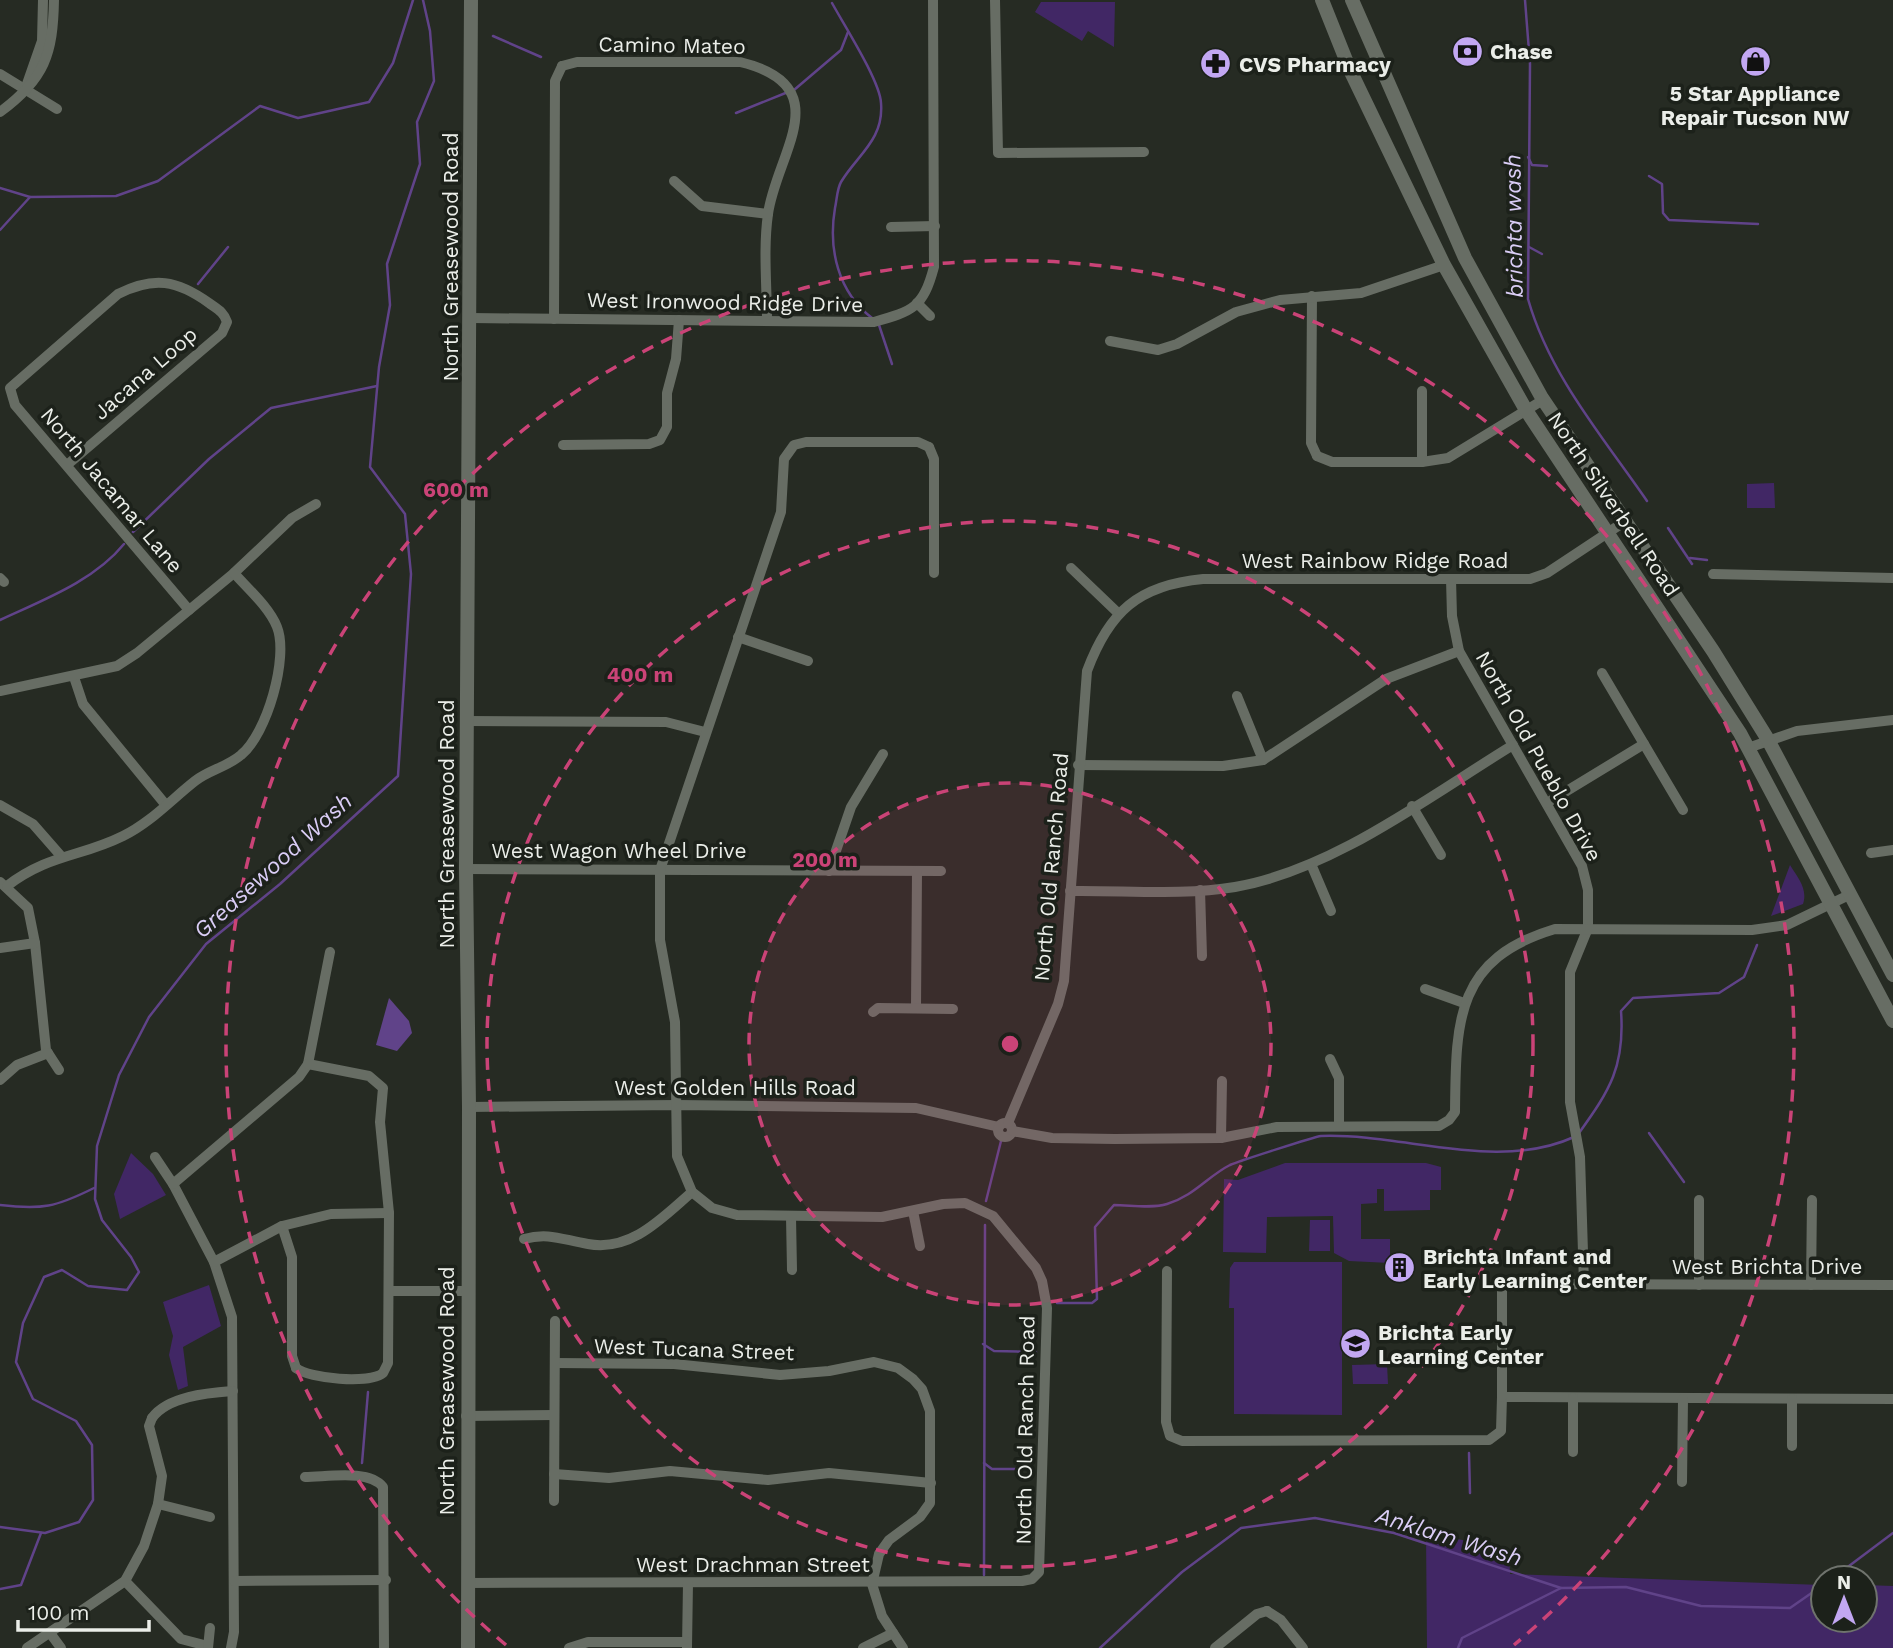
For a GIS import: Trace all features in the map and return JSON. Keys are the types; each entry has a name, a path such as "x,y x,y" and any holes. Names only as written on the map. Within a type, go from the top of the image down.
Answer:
{"main road":[{"name":"North Greasewood Road","path":"468,1648 466,1416 469,1107 466,869 471,0"},
{"name":"North Silverbell Road","path":"1322,0 1350,70 1444,265 1526,410 1605,532 1664,616 1748,748 1831,906 1891,1011"},
{"name":"North Silverbell Road","path":"1352,0 1465,258 1543,400 1713,651 1768,738 1893,975"},
{"path":"1417,209 1440,198"}],"street":[{"path":"24,90 43,41 43,0"},
{"path":"0,112 24,90 46,64 52,44 54,0"},
{"path":"930,316 917,303 927,293 934,267 933,0"},
{"path":"995,0 998,153 1144,152"},
{"name":"Camino Mateo","path":"554,319 557,63 740,62 762,67 789,90 796,108 796,127 768,214 766,321"},
{"path":"0,74 57,109"},
{"path":"674,181 702,206 768,214"},
{"path":"891,227 935,226"},
{"path":"1110,341 1158,350 1177,344 1236,312 1280,300 1362,293 1444,265"},
{"name":"Jacana Loop","path":"10,393 16,379 118,293 130,287 157,282 187,287 223,313 230,322 222,333 68,465"},
{"path":"1312,296 1311,443 1314,459 1332,462 1422,462 1448,458 1543,400"},
{"name":"West Ironwood Ridge Drive","path":"471,318 874,322 908,312 917,303"},
{"path":"563,445 649,444 664,440 667,427 667,393 676,359 679,320"},
{"path":"1422,391 1422,462"},
{"name":"North Jacamar Lane","path":"10,393 15,405 189,610"},
{"path":"920,1246 913,1211 882,1217 737,1216 712,1208 692,1192 677,1156 675,1022 660,940 660,870 781,512 784,459 788,446 806,442 933,443 934,573"},
{"path":"0,691 117,666 234,573 292,518 316,505"},
{"name":"West Rainbow Ridge Road","path":"1118,613 1150,591 1177,581 1531,579 1547,573 1605,532 1624,522"},
{"path":"1071,568 1118,613"},
{"path":"59,1070 48,1053 35,943 28,908 3,884 30,868 123,836 202,776 227,765 249,747 260,731 281,664 278,627 234,573"},
{"path":"1713,574 1893,578"},
{"name":"North Old Pueblo Drive","path":"1451,579 1452,616 1459,651 1582,866 1588,890 1588,928 1570,972 1570,1102 1584,1284"},
{"name":"North Old Ranch Road","path":"1006,1127 1058,1004 1063,981 1087,671 1098,640 1118,613"},
{"path":"738,637 808,661"},
{"path":"1078,765 1223,766 1263,760 1386,679 1459,651"},
{"path":"1602,673 1683,810"},
{"path":"74,677 83,704 165,804"},
{"path":"1237,696 1263,760"},
{"path":"1748,748 1768,738 1797,731 1893,720"},
{"path":"467,721 666,722 705,732"},
{"path":"1547,803 1644,744"},
{"path":"1070,891 1200,890 1234,887 1311,864 1357,841 1513,745"},
{"path":"830,871 851,807 883,754"},
{"path":"0,805 33,824 61,856"},
{"path":"1412,806 1441,855"},
{"path":"1871,853 1893,850"},
{"path":"1311,864 1331,911"},
{"name":"West Wagon Wheel Drive","path":"466,869 941,871"},
{"path":"916,1007 917,871"},
{"path":"1200,890 1202,956"},
{"path":"1425,989 1464,1003 1479,977 1500,954 1525,938 1556,929 1752,930 1787,925 1849,895"},
{"path":"0,948 35,943"},
{"path":"173,1184 299,1077 308,1064 330,953"},
{"name":"West Golden Hills Road","path":"469,1107 677,1105 916,1108 1052,1138 1222,1138 1277,1127 1438,1126 1449,1120 1455,1112 1456,1037 1464,1003"},
{"path":"873,1012 878,1008 953,1009"},
{"path":"0,1080 17,1065 48,1053"},
{"path":"1330,1059 1339,1078 1339,1125"},
{"path":"282,1226 292,1257 294,1370 310,1375 368,1380 383,1376 388,1363 390,1213 380,1122 385,1095 382,1082 369,1076 308,1064"},
{"path":"1222,1081 1222,1138"},
{"path":"155,1157 173,1184 214,1262 232,1317 234,1581 231,1648"},
{"path":"524,1239 541,1234 590,1245 618,1244 649,1229 692,1192"},
{"path":"1699,1200 1699,1285"},
{"path":"1811,1200 1811,1285"},
{"name":"North Old Ranch Road","path":"913,1211 943,1204 965,1203 993,1216 1036,1268 1042,1281 1047,1308 1042,1562 1036,1576"},
{"path":"214,1262 282,1226 331,1214 390,1213"},
{"path":"791,1217 792,1270"},
{"path":"1167,1271 1166,1422 1169,1435 1182,1441 1489,1440 1502,1431 1502,1397 1893,1399"},
{"name":"West Brichta Drive","path":"1502,1397 1502,1284 1893,1285"},
{"path":"389,1291 467,1290"},
{"path":"554,1501 555,1321"},
{"name":"West Tucana Street","path":"555,1363 674,1364 780,1375 829,1371 874,1362 898,1368 922,1389 930,1411 931,1483"},
{"path":"27,1648 125,1581 144,1546 158,1504 162,1476 148,1417 196,1395 233,1391"},
{"path":"1573,1398 1573,1452"},
{"path":"1682,1482 1683,1399"},
{"path":"1792,1399 1792,1446"},
{"path":"466,1416 554,1415"},
{"path":"554,1474 609,1478 670,1471 768,1480 829,1472 931,1483 930,1503 920,1517 889,1540 879,1554 872,1584 882,1616 903,1648"},
{"path":"305,1477 366,1477 382,1480 386,1496 384,1648"},
{"path":"158,1504 210,1517"},
{"name":"West Drachman Street","path":"469,1583 872,1584 1022,1581 1036,1576"},
{"path":"234,1581 386,1580"},
{"path":"125,1581 181,1639 208,1647 210,1628"},
{"path":"569,1648 588,1642 688,1645 688,1583"},
{"path":"1214,1648 1268,1607 1303,1648"},
{"path":"50,1633 61,1648"},
{"path":"863,1648 893,1633"}],"shaded area":[{"path":"1041,2 1115,2 1114,47 1088,31 1082,41 1035,12"},
{"path":"1774,483 1775,508 1747,508 1747,484"},
{"path":"1790,865 1803,888 1803,904 1771,916"},
{"path":"389,998 409,1021 412,1033 397,1051 376,1045"},
{"path":"131,1153 153,1174 166,1195 120,1219 114,1194"},
{"path":"1285,1163 1426,1163 1441,1167 1441,1190 1430,1190 1430,1210 1384,1211 1384,1189 1377,1189 1377,1203 1361,1204 1361,1239 1390,1239 1390,1263 1349,1261 1334,1253 1333,1216 1267,1217 1266,1253 1223,1252 1224,1179 1238,1180"},
{"path":"1310,1220 1330,1220 1330,1251 1309,1251"},
{"path":"1234,1262 1342,1262 1342,1415 1234,1414 1234,1308 1229,1308 1230,1268"},
{"path":"209,1285 221,1326 183,1347 188,1386 178,1390 169,1355 173,1336 163,1302"},
{"path":"1387,1364 1388,1384 1353,1384 1352,1365"},
{"path":"1426,1533 1509,1549 1510,1574 1809,1585 1809,1634 1879,1634 1879,1586 1893,1586 1893,1648 1427,1648"}],"waterway":[{"path":"0,230 30,197 116,196 158,181 260,106 298,118 369,102 393,63 413,0"},
{"name":"Greasewood Wash","path":"0,1527 45,1533 79,1522 93,1500 92,1445 76,1421 33,1399 16,1362 23,1323 44,1277 62,1270 88,1286 127,1290 139,1272 131,1257 102,1220 95,1199 97,1146 119,1075 149,1017 206,944 280,884 398,776 411,574 405,514 370,467 379,367 390,305 387,264 420,164 417,122 434,81 430,31 423,0"},
{"name":"brichta wash","path":"1525,0 1530,64 1528,299 1538,327 1564,380 1647,501"},
{"path":"832,3 875,81 881,103 881,116 874,137 840,185 833,223 838,269 851,296 872,318"},
{"path":"794,90 841,50 848,32"},
{"path":"493,36 541,57"},
{"path":"736,113 788,92"},
{"path":"1528,157 1532,165 1547,166"},
{"path":"1649,176 1662,184 1663,213 1669,220 1758,224"},
{"path":"0,188 30,197"},
{"path":"198,284 228,247"},
{"path":"1529,247 1542,254"},
{"path":"879,325 892,364"},
{"path":"133,532 209,459 271,408 377,386"},
{"name":"brichta wash","path":"1668,528 1692,564"},
{"path":"0,620 83,579 98,569 124,544"},
{"path":"1690,558 1707,560"},
{"path":"1579,1133 1599,1104 1613,1076 1620,1047 1621,1011 1633,998 1719,993 1744,977 1757,945"},
{"path":"1649,1133 1684,1182"},
{"path":"1057,1303 1092,1303 1097,1299 1095,1227 1114,1205 1148,1207 1167,1204 1185,1196 1230,1165 1276,1149 1321,1136 1482,1151 1514,1151 1544,1147 1574,1137"},
{"path":"986,1201 1001,1141"},
{"path":"0,1205 48,1206 94,1188"},
{"path":"984,1575 985,1225"},
{"path":"983,1344 994,1351 1036,1352"},
{"path":"362,1463 368,1392"},
{"path":"1469,1453 1470,1493"},
{"path":"984,1463 992,1469 1032,1469"},
{"name":"Anklam Wash","path":"1100,1648 1182,1572 1241,1528 1315,1518 1394,1533 1561,1588 1626,1587 1701,1606 1790,1608 1809,1595"},
{"path":"0,1589 21,1585 41,1533"},
{"name":"Anklam Wash","path":"1852,1564 1893,1533"},
{"path":"1458,1648 1462,1638 1561,1588"}],"place":[{"name":"Chase","path":"1467,51"},
{"name":"5 Star Appliance Repair Tucson NW","path":"1755,61"},
{"name":"CVS Pharmacy","path":"1216,64"},
{"name":"Brichta Infant and Early Learning Center","path":"1400,1268"},
{"name":"Brichta Early Learning Center","path":"1355,1344"}]}
